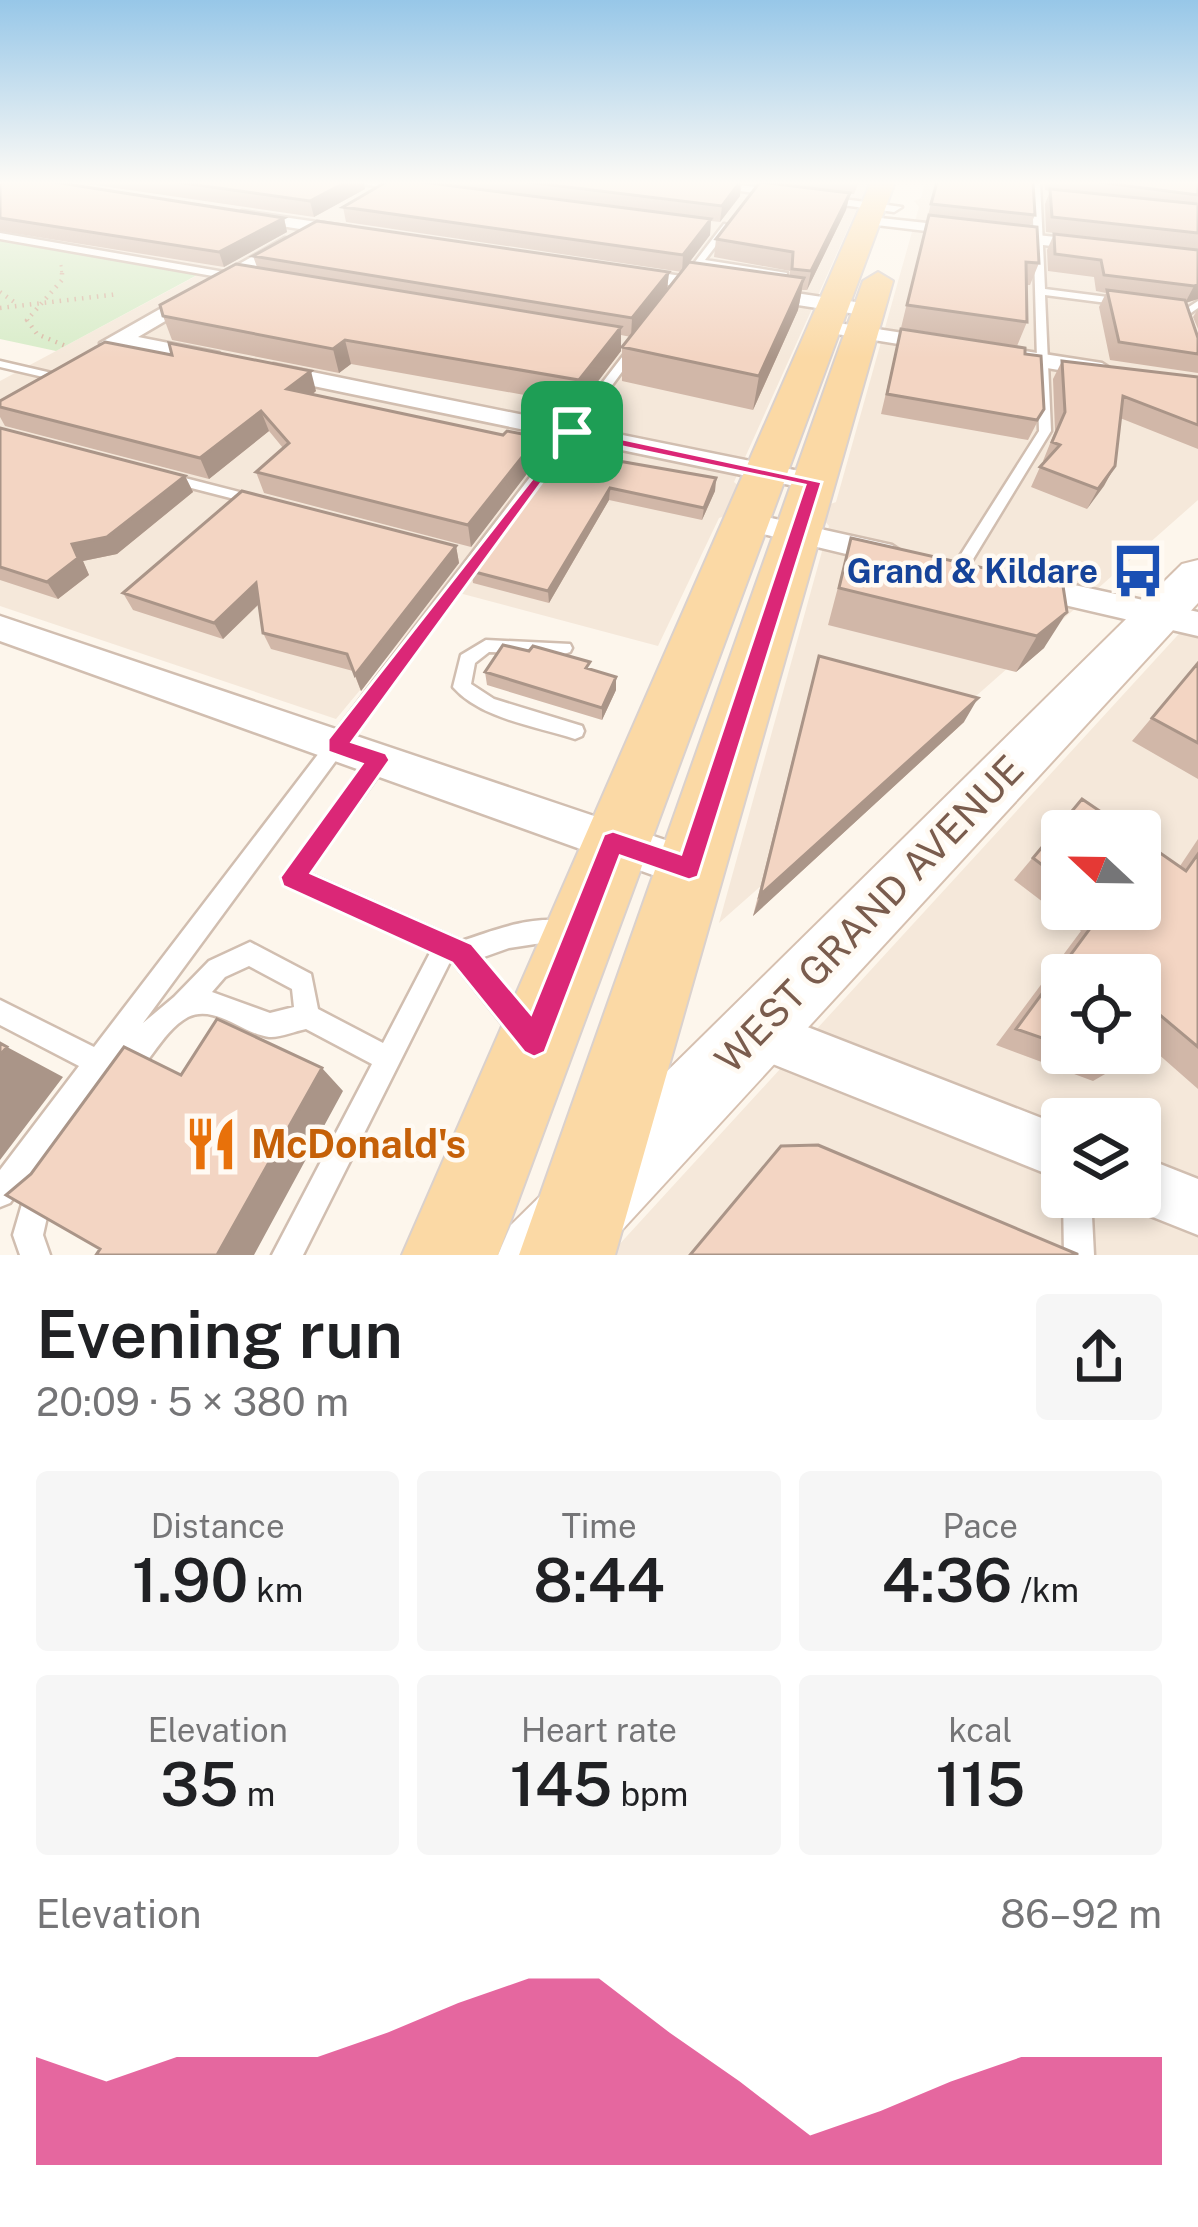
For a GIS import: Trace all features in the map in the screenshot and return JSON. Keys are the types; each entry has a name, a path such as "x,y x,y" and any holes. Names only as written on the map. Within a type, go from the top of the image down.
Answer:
{"main road":[{"path":"563,1242 689,868 780,502 875,241"},
{"path":"450,1255 613,842 780,502"},
{"name":"WEST GRAND AVENUE","path":"563,1242 756,1032 1184,605"}],"street":[{"path":"17,395 71,360 239,278 296,241"},
{"path":"1051,241 1103,247"},
{"path":"614,272 681,287 776,296 967,349 1132,375"},
{"path":"118,339 572,432 780,502 959,570 1184,605"},
{"path":"0,628 689,868"},
{"path":"756,1032 1041,1145"},
{"path":"1161,1192 1198,1207"}],"lane":[{"path":"26,241 239,278"},
{"path":"681,287 715,241"},
{"path":"959,570 1045,431 1038,241"},
{"path":"700,262 784,275 776,296"},
{"path":"1040,292 1146,305"},
{"path":"1167,308 1193,308"},
{"path":"1193,308 1183,314 1198,358"},
{"path":"0,1193 650,328"},
{"path":"614,342 636,346"},
{"path":"0,364 71,360"},
{"path":"159,475 272,505"},
{"path":"454,552 477,558"},
{"path":"564,648 486,646 467,660 462,686 488,704 575,731"},
{"path":"378,760 292,877 454,950 534,1042"},
{"path":"287,1255 388,1059 454,950 579,928"},
{"path":"35,1255 28,1235 40,1188 151,1032 217,969 250,954 303,982 307,1016"},
{"path":"183,1006 205,1001 270,1025 307,1016 388,1059"},
{"path":"0,1012 98,1061"},
{"path":"1078,1218 1079,1255"}],"path":[{"path":"52,260 65,274 28,315 29,325 71,360"},
{"path":"0,292 16,304"},
{"path":"0,308 39,301 94,302 119,294"}],"shaded area":[{"path":"9,241 843,241 734,482 741,488 731,514 719,518 658,646 444,589 336,719 0,606 0,381 198,275"},
{"path":"910,241 1198,241 1198,500 719,923 829,526 824,520 828,505 836,502"},
{"path":"1198,613 1198,1255 614,1255 616,1248"}],"green space":[{"path":"0,241 199,274 56,351 0,339"}],"building":[{"path":"145,241 241,241 219,252"},
{"path":"281,241 452,241 669,272 632,318 253,256"},
{"path":"581,241 694,241 683,255"},
{"path":"725,241 826,241 811,271 792,269 793,252"},
{"path":"923,241 1038,241 1039,263 1026,262 1027,322 907,305"},
{"path":"1054,241 1113,241 1198,250 1198,285 1104,275 1101,260 1055,254"},
{"path":"689,262 804,278 759,376 622,347"},
{"path":"236,264 621,327 579,380 345,340 333,349 163,316 160,305"},
{"path":"1107,290 1185,300 1198,338 1198,354 1119,342"},
{"path":"901,329 1025,348 1025,354 1041,356 1044,409 1037,420 887,394"},
{"path":"105,342 172,355 169,343 311,371 287,389 503,435 507,431 538,437 468,525 256,472 289,443 261,411 200,458 0,407 0,401"},
{"path":"1062,361 1198,377 1198,425 1123,396 1115,466 1098,489 1040,467 1060,445 1052,442 1065,412"},
{"path":"0,428 185,476 107,537 72,544 78,558 47,582 0,567"},
{"path":"561,451 716,478 704,508 610,488 548,591 471,571"},
{"path":"242,491 456,546 355,675 347,654 263,633 256,583 214,623 123,593"},
{"path":"851,538 1063,586 1067,612 1037,636 839,588"},
{"path":"503,645 529,651 533,646 590,662 586,668 616,677 602,708 485,672"},
{"path":"819,656 978,698 760,895"},
{"path":"1198,663 1198,743 1152,718"},
{"path":"1082,799 1098,810 1073,810"},
{"path":"1161,854 1186,871 1198,854 1198,1047 1161,1016 1161,954 1071,954 1089,930 1161,930"},
{"path":"1041,995 1041,1038 1016,1029"},
{"name":"McDonald's","path":"217,1019 322,1068 217,1255 96,1255 100,1249 6,1195 31,1174 124,1047 181,1075"},
{"path":"818,1145 1077,1255 690,1255 781,1146"}],"place":[{"name":"Grand & Kildare","path":"1138,571"},
{"name":"McDonald's","path":"211,1144"}],"route":[{"path":"572,432 814,482 689,868 613,842 534,1042 462,953 292,877 378,760 336,746 572,432"}]}
